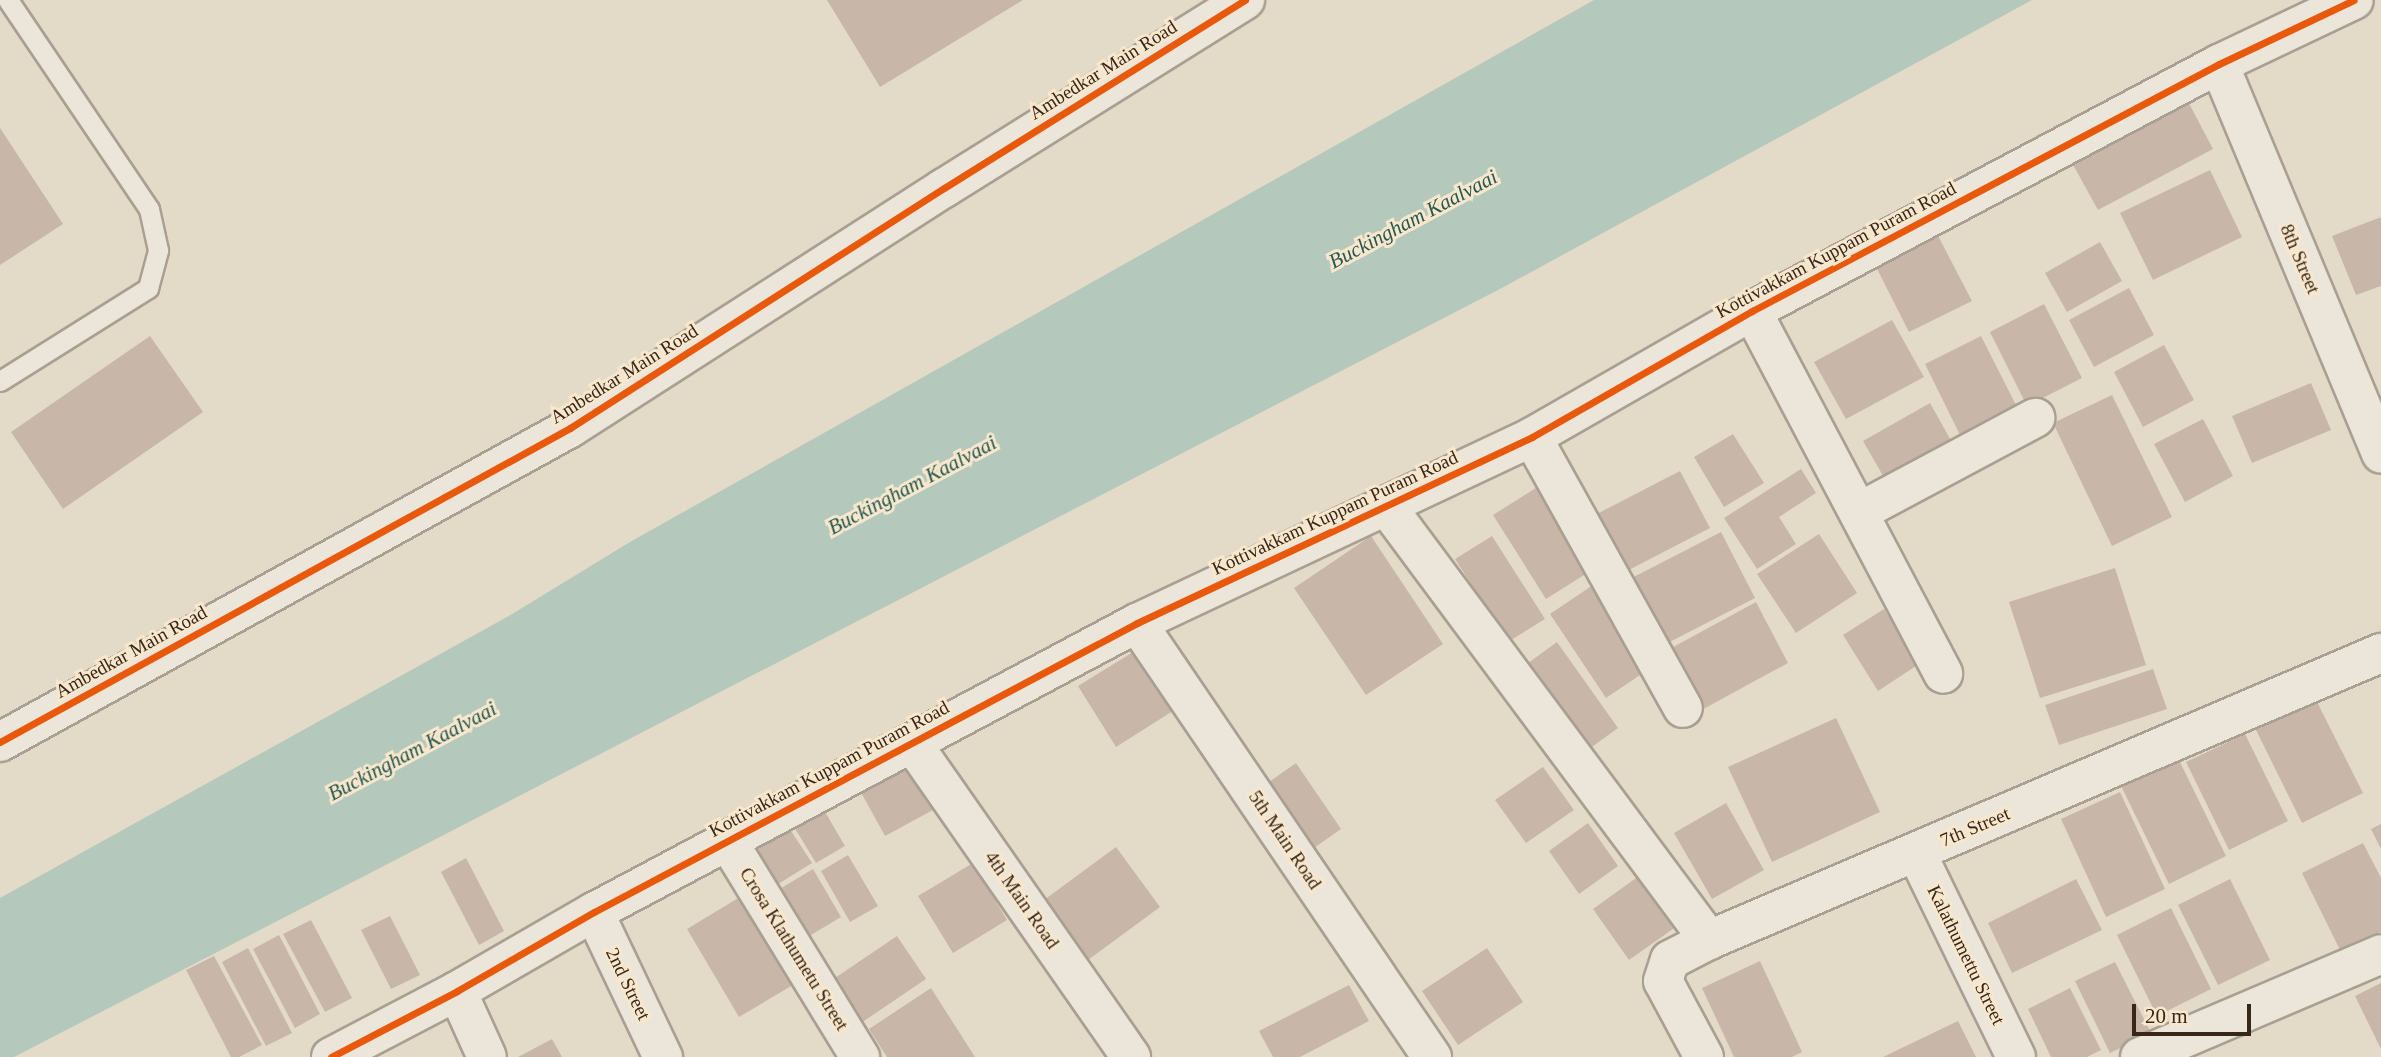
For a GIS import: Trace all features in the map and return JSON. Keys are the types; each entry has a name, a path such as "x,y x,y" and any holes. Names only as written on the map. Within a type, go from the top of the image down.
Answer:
{"street":[{"name":"Ambedkar Main Road","path":"0,742 570,428 933,195 1245,0"},
{"name":"Kottivakkam Kuppam Puram Road","path":"331,1057 457,991 727,840 1137,623 1532,437 1752,311 2219,64 2354,0"},
{"name":"8th Street","path":"2219,64 2381,454"},
{"path":"1752,311 1943,674"},
{"path":"1859,512 2035,418"},
{"path":"1532,437 1683,708"},
{"path":"1387,507 1709,940"},
{"name":"5th Main Road","path":"1137,623 1432,1057"},
{"name":"7th Street","path":"1704,1057 1669,997 1663,981 1670,960 1709,940 2381,653"},
{"name":"4th Main Road","path":"912,743 1131,1057"},
{"name":"Crosa Klathumetu Street","path":"727,840 860,1057"},
{"name":"Kalathumettu Street","path":"1916,852 2016,1057"},
{"name":"2nd Street","path":"594,912 663,1057"},
{"path":"2140,1057 2381,954"},
{"path":"457,991 487,1057"}],"lane":[{"path":"0,382 148,288 158,250 149,209 8,0"}],"water":[{"name":"Buckingham Kaalvaai","path":"1594,0 2032,0 1498,290 14,1057 0,1057 0,898 507,617 630,542"}],"building":[{"path":"827,0 1023,0 880,87"},
{"path":"2182,90 2213,149 2098,210 2066,152"},
{"path":"0,128 63,224 0,265"},
{"path":"2210,170 2242,237 2153,280 2120,213"},
{"path":"2381,217 2381,286 2356,295 2332,236"},
{"path":"1935,230 1972,301 1909,332 1873,261"},
{"path":"2100,242 2122,281 2067,312 2045,273"},
{"path":"2129,288 2154,335 2094,367 2069,320"},
{"path":"2044,304 2082,378 2027,406 1990,332"},
{"path":"1892,320 1924,377 1846,419 1814,362"},
{"path":"150,336 203,412 63,509 11,432"},
{"path":"1981,336 2019,411 1962,439 1925,364"},
{"path":"2164,345 2194,400 2143,427 2114,372"},
{"path":"2311,383 2331,430 2252,463 2232,416"},
{"path":"2112,395 2172,517 2112,546 2053,423"},
{"path":"1930,403 1953,444 1886,481 1863,441"},
{"path":"2203,419 2233,476 2185,502 2154,444"},
{"path":"1733,434 1764,483 1724,507 1694,457"},
{"path":"1801,469 1816,493 1779,517 1796,544 1757,569 1724,518"},
{"path":"1680,471 1710,528 1621,574 1591,517"},
{"path":"1539,486 1592,570 1546,599 1493,515"},
{"path":"1721,532 1755,598 1658,648 1624,582"},
{"path":"1819,534 1857,593 1796,633 1757,574"},
{"path":"1371,536 1443,644 1366,695 1294,588"},
{"path":"1492,536 1545,619 1508,642 1455,559"},
{"path":"2115,568 2146,665 2040,698 2009,602"},
{"path":"1593,585 1649,669 1606,698 1550,614"},
{"path":"1756,602 1788,663 1696,713 1664,652"},
{"path":"1884,609 1919,664 1878,691 1843,635"},
{"path":"1557,642 1618,728 1578,757 1517,671"},
{"path":"1138,649 1176,709 1116,747 1078,686"},
{"path":"2153,669 2167,709 2059,745 2045,705"},
{"path":"2316,700 2363,793 2302,823 2256,730"},
{"path":"1836,718 1880,812 1772,862 1728,767"},
{"path":"2245,734 2288,821 2229,850 2186,762"},
{"path":"2178,758 2226,856 2169,884 2121,786"},
{"path":"906,761 933,810 885,836 858,787"},
{"path":"1296,763 1341,829 1307,853 1262,787"},
{"path":"1543,767 1574,810 1526,843 1495,800"},
{"path":"2120,792 2165,889 2106,917 2061,819"},
{"path":"818,800 845,846 816,863 788,817"},
{"path":"1726,803 1764,870 1712,899 1674,833"},
{"path":"782,817 812,863 775,886 746,839"},
{"path":"1588,823 1618,866 1579,894 1549,851"},
{"path":"2381,824 2381,849 2371,829"},
{"path":"2363,843 2381,878 2381,932 2341,952 2302,873"},
{"path":"1116,847 1160,907 1088,960 1044,900"},
{"path":"848,855 878,906 850,922 821,871"},
{"path":"466,858 504,931 479,945 441,872"},
{"path":"973,863 1007,920 953,953 918,896"},
{"path":"813,869 841,917 806,938 778,890"},
{"path":"1643,873 1680,924 1629,960 1593,909"},
{"path":"2076,879 2102,930 2012,973 1988,923"},
{"path":"2230,879 2270,960 2218,985 2178,905"},
{"path":"745,894 798,982 739,1017 687,929"},
{"path":"2171,908 2211,989 2157,1016 2117,935"},
{"path":"390,916 420,975 391,989 361,930"},
{"path":"311,920 352,998 325,1012 283,934"},
{"path":"279,935 320,1014 295,1028 253,949"},
{"path":"897,936 926,979 861,1023 832,980"},
{"path":"248,948 292,1033 266,1046 222,962"},
{"path":"1487,948 1523,1002 1458,1045 1422,991"},
{"path":"214,956 262,1045 239,1057 231,1057 186,970"},
{"path":"1760,961 1802,1052 1792,1057 1734,1057 1702,988"},
{"path":"2115,962 2151,1033 2110,1053 2075,981"},
{"path":"2381,983 2381,1049 2355,996"},
{"path":"1349,985 1369,1021 1300,1057 1273,1057 1259,1031"},
{"path":"931,988 975,1057 887,1057 869,1029"},
{"path":"2070,988 2101,1050 2087,1057 2051,1057 2028,1009"},
{"path":"1958,1021 1976,1057 1883,1057"},
{"path":"552,1039 562,1057 518,1057"}],"cycle path":[{"path":"0,742 570,428 944,188 1245,0"},
{"path":"331,1057 457,991 594,912 1137,623 1532,437 1752,311 2219,64 2354,0"}]}
